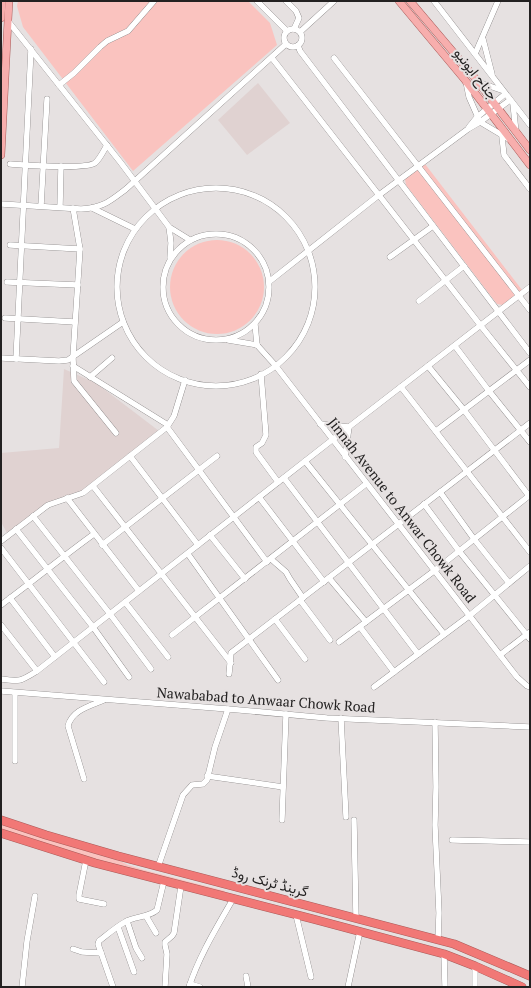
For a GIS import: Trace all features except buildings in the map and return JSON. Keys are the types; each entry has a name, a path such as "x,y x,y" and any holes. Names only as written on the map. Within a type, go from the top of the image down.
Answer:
{"highway":[{"name":"گرینڈ ٹرنک روڈ","path":"1,820 46,835 158,867 438,940 470,950 530,976"},
{"name":"گرینڈ ٹرنک روڈ","path":"1,834 164,882 360,931 444,954 522,987"},
{"path":"233,899 236,887"}],"main road":[{"path":"1,18 2,1"},
{"path":"1,156 9,1"},
{"name":"جناح ایونیو","path":"400,1 465,80 530,165"},
{"name":"جناح ایونیو","path":"410,1 478,82 530,150"},
{"path":"1,12 8,21"}],"street":[{"path":"59,85 74,73 100,46 128,31 154,1"},
{"path":"286,1 296,11 299,18 297,31 302,39 298,45 292,47 286,44 284,39 287,31"},
{"path":"434,1 530,125"},
{"path":"475,54 483,39 498,1"},
{"path":"260,2 287,31 297,31 333,2"},
{"path":"8,21 107,145 169,227 190,240"},
{"path":"483,39 493,76"},
{"path":"1,204 73,208 92,208 102,206 126,189 286,44"},
{"path":"298,45 300,52 530,353"},
{"path":"16,359 31,49"},
{"path":"272,58 480,326 530,387"},
{"path":"334,58 530,310"},
{"path":"465,80 469,97 479,119 502,137 512,142"},
{"path":"478,82 503,92"},
{"path":"496,106 503,92"},
{"path":"41,206 42,166 47,99"},
{"path":"270,281 379,195 468,129 489,111 496,106 512,102"},
{"path":"512,102 516,132"},
{"path":"502,137 504,155 530,189"},
{"path":"10,164 86,166 94,164 97,161 107,145"},
{"path":"60,207 61,166"},
{"path":"218,188 234,190 266,202 279,211 295,227 308,251 313,267 315,282 314,298 311,314 297,343 275,366 249,380 223,385 210,385 185,380 165,371 147,358 134,341 123,322 118,301 118,274 121,258 135,229 155,209 169,200 185,193 201,189 218,188"},
{"path":"73,208 80,249 73,357 74,381 116,433"},
{"path":"92,208 135,229"},
{"path":"390,257 433,226"},
{"path":"169,227 171,243 170,258 163,277 163,298 171,317 186,332 206,340 226,340 257,345 255,324"},
{"path":"170,258 179,248 190,240 207,234 224,234 241,239 255,249 265,264 270,281 269,296 264,311 255,324 242,334 226,340"},
{"path":"10,245 80,249"},
{"path":"419,301 464,266"},
{"path":"7,282 78,285"},
{"path":"1,679 22,680 37,671 332,440 530,288"},
{"path":"5,318 75,322"},
{"path":"1,358 59,361 68,360 123,322"},
{"name":"Jinnah Avenue to Anwar Chowk Road","path":"257,345 275,366 517,677 530,687"},
{"path":"455,346 530,442"},
{"path":"90,376 112,358"},
{"path":"436,431 530,360"},
{"path":"73,366 167,426 198,471 269,560 286,572 302,599 330,640"},
{"path":"339,642 434,571 529,496 464,410 428,366"},
{"path":"261,374 266,435 262,443 256,447 256,452 278,482"},
{"path":"1,541 48,505 83,493 167,426 174,416 185,380"},
{"path":"401,387 530,552"},
{"path":"229,674 232,653 530,423"},
{"path":"320,424 349,427"},
{"path":"345,457 349,427"},
{"path":"130,456 198,545"},
{"path":"102,545 217,456"},
{"path":"306,461 444,634"},
{"path":"284,478 418,654"},
{"path":"172,635 366,484"},
{"path":"93,486 230,663"},
{"path":"440,492 474,539 509,583"},
{"path":"259,497 324,582"},
{"path":"67,498 139,591"},
{"path":"424,504 494,595 529,635 500,655"},
{"path":"33,516 151,669"},
{"path":"16,529 93,627 129,677"},
{"path":"1,605 94,534"},
{"path":"210,535 245,579"},
{"path":"1,548 104,682"},
{"path":"188,554 278,680"},
{"path":"374,687 469,616 530,566"},
{"path":"329,578 366,622"},
{"path":"10,598 55,657"},
{"path":"125,602 168,658"},
{"path":"275,619 305,659"},
{"path":"1,625 37,671"},
{"path":"360,627 394,672"},
{"name":"Nawababad to Anwaar Chowk Road","path":"1,691 341,718 530,727"},
{"path":"15,693 15,761"},
{"path":"84,779 68,726 76,712 104,700"},
{"path":"158,867 183,795 192,785 203,784 207,776 228,709"},
{"path":"282,820 286,714"},
{"path":"341,718 346,817"},
{"path":"435,722 434,825 439,913 438,940"},
{"path":"207,776 283,787"},
{"path":"354,820 356,918"},
{"path":"452,840 530,842"},
{"path":"86,860 79,899 104,904"},
{"path":"113,987 98,944 99,940 127,921 155,912 157,910 164,882"},
{"path":"165,987 167,954 165,942 174,933 181,886"},
{"path":"22,987 27,941 35,896"},
{"path":"200,987 190,985 193,975 233,899"},
{"path":"296,915 311,977"},
{"path":"146,916 156,933"},
{"path":"127,921 136,948 142,958"},
{"path":"118,926 134,972"},
{"path":"348,987 360,931"},
{"path":"73,949 82,952 102,953"},
{"path":"444,954 445,987"},
{"path":"475,966 476,987"},
{"path":"246,976 248,987"}],"shaded area":[{"path":"18,1 248,1 270,23 277,45 133,171 23,27 17,6"},
{"path":"258,83 290,123 247,155 218,120"},
{"path":"425,164 522,290 503,305 497,304 406,185 405,179"},
{"path":"217,240 235,243 250,254 261,269 264,287 261,305 250,320 235,331 217,334 199,331 184,320 173,305 170,287 173,269 184,254 199,243"},
{"path":"64,369 96,383 159,431 80,493 50,502 7,533 1,522 1,453 59,448"},
{"path":"1,823 144,870 225,891 223,894 124,868 1,831"}]}
